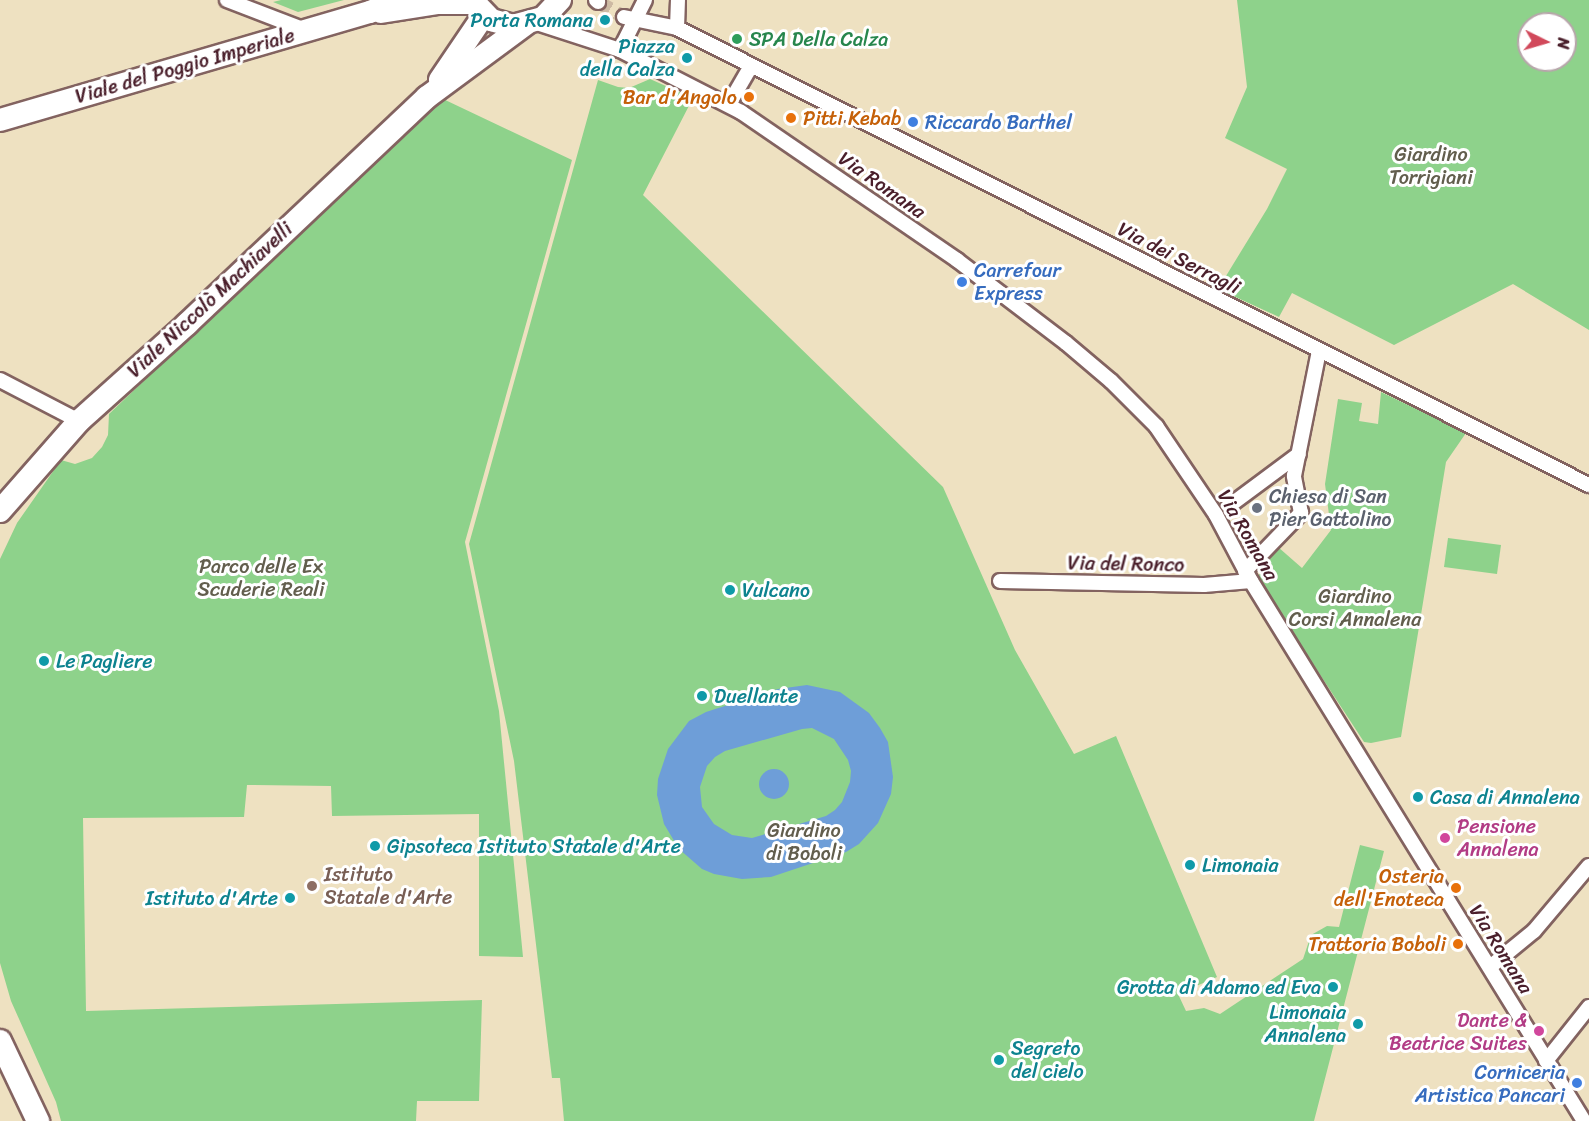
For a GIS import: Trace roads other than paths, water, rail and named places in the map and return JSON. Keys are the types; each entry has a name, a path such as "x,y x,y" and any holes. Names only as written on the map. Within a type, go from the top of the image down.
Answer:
{"main road":[{"name":"Viale del Poggio Imperiale","path":"0,120 370,12 397,0"},
{"name":"Viale Niccolò Machiavelli","path":"0,511 79,421 187,324 427,97 530,23 548,15 560,0"},
{"name":"Viale del Poggio Imperiale","path":"370,12 450,2 477,6 502,24 530,23"},
{"name":"Viale Niccolò Machiavelli","path":"427,97 477,6"},
{"path":"0,1041 38,1121"}],"street":[{"path":"227,0 307,31"},
{"path":"620,50 629,19 645,0"},
{"path":"677,28 678,0"},
{"path":"530,23 620,50 729,104 751,66 677,28 629,19"},
{"name":"Via dei Serragli","path":"751,66 1589,485"},
{"name":"Via Romana","path":"729,104 957,260 1111,381 1156,426 1216,515 1248,576 1584,1121"},
{"path":"1248,576 1301,513 1294,485 1319,351"},
{"path":"0,380 79,421"},
{"path":"1229,506 1299,454"},
{"name":"Via del Ronco","path":"1000,581 1204,585 1248,576"},
{"path":"1490,967 1534,931 1589,866"},
{"path":"1546,1061 1587,1014"}],"water":[{"path":"807,685 840,692 869,713 888,742 893,777 891,794 878,823 859,844 846,852 771,877 742,879 714,874 702,869 679,849 664,824 657,795 658,779 668,749 689,721 706,712 778,689","holes":["812,728 834,739 848,760 851,771 850,782 842,802 826,816 752,838 732,835 714,824 702,807 700,787 707,766 725,751 802,729"]},
{"path":"774,769 780,770 788,778 788,790 780,798 774,799 768,798 760,790 759,784 760,778 768,770"}],"tunnel":[{"path":"598,2 624,17"}],"place":[{"name":"Porta Romana","path":"605,20"},
{"name":"SPA Della Calza","path":"737,39"},
{"name":"Piazza della Calza","path":"687,58"},
{"name":"Bar d'Angolo","path":"749,97"},
{"name":"Pitti Kebab","path":"791,118"},
{"name":"Riccardo Barthel","path":"913,122"},
{"name":"Carrefour Express","path":"962,282"},
{"name":"Chiesa di San Pier Gattolino","path":"1257,508"},
{"name":"Vulcano","path":"730,590"},
{"name":"Le Pagliere","path":"44,661"},
{"name":"Duellante","path":"702,696"},
{"name":"Casa di Annalena","path":"1418,797"},
{"name":"Pensione Annalena","path":"1445,838"},
{"name":"Gipsoteca Istituto Statale d'Arte","path":"375,846"},
{"name":"Limonaia","path":"1190,865"},
{"name":"Istituto Statale d'Arte","path":"312,886"},
{"name":"Osteria dell'Enoteca","path":"1456,888"},
{"name":"Istituto d'Arte","path":"290,898"},
{"name":"Trattoria Boboli","path":"1458,944"},
{"name":"Grotta di Adamo ed Eva","path":"1333,987"},
{"name":"Limonaia Annalena","path":"1358,1024"},
{"name":"Dante & Beatrice Suites","path":"1539,1031"},
{"name":"Segreto del cielo","path":"999,1060"},
{"name":"Corniceria Artistica Pancari","path":"1577,1083"}],"park label":[{"name":"Giardino Torrigiani","path":"1431,166"},
{"name":"Parco delle Ex Scuderie Reali","path":"261,578"},
{"name":"Giardino Corsi Annalena","path":"1355,608"},
{"name":"Giardino di Boboli","path":"804,842"}]}
